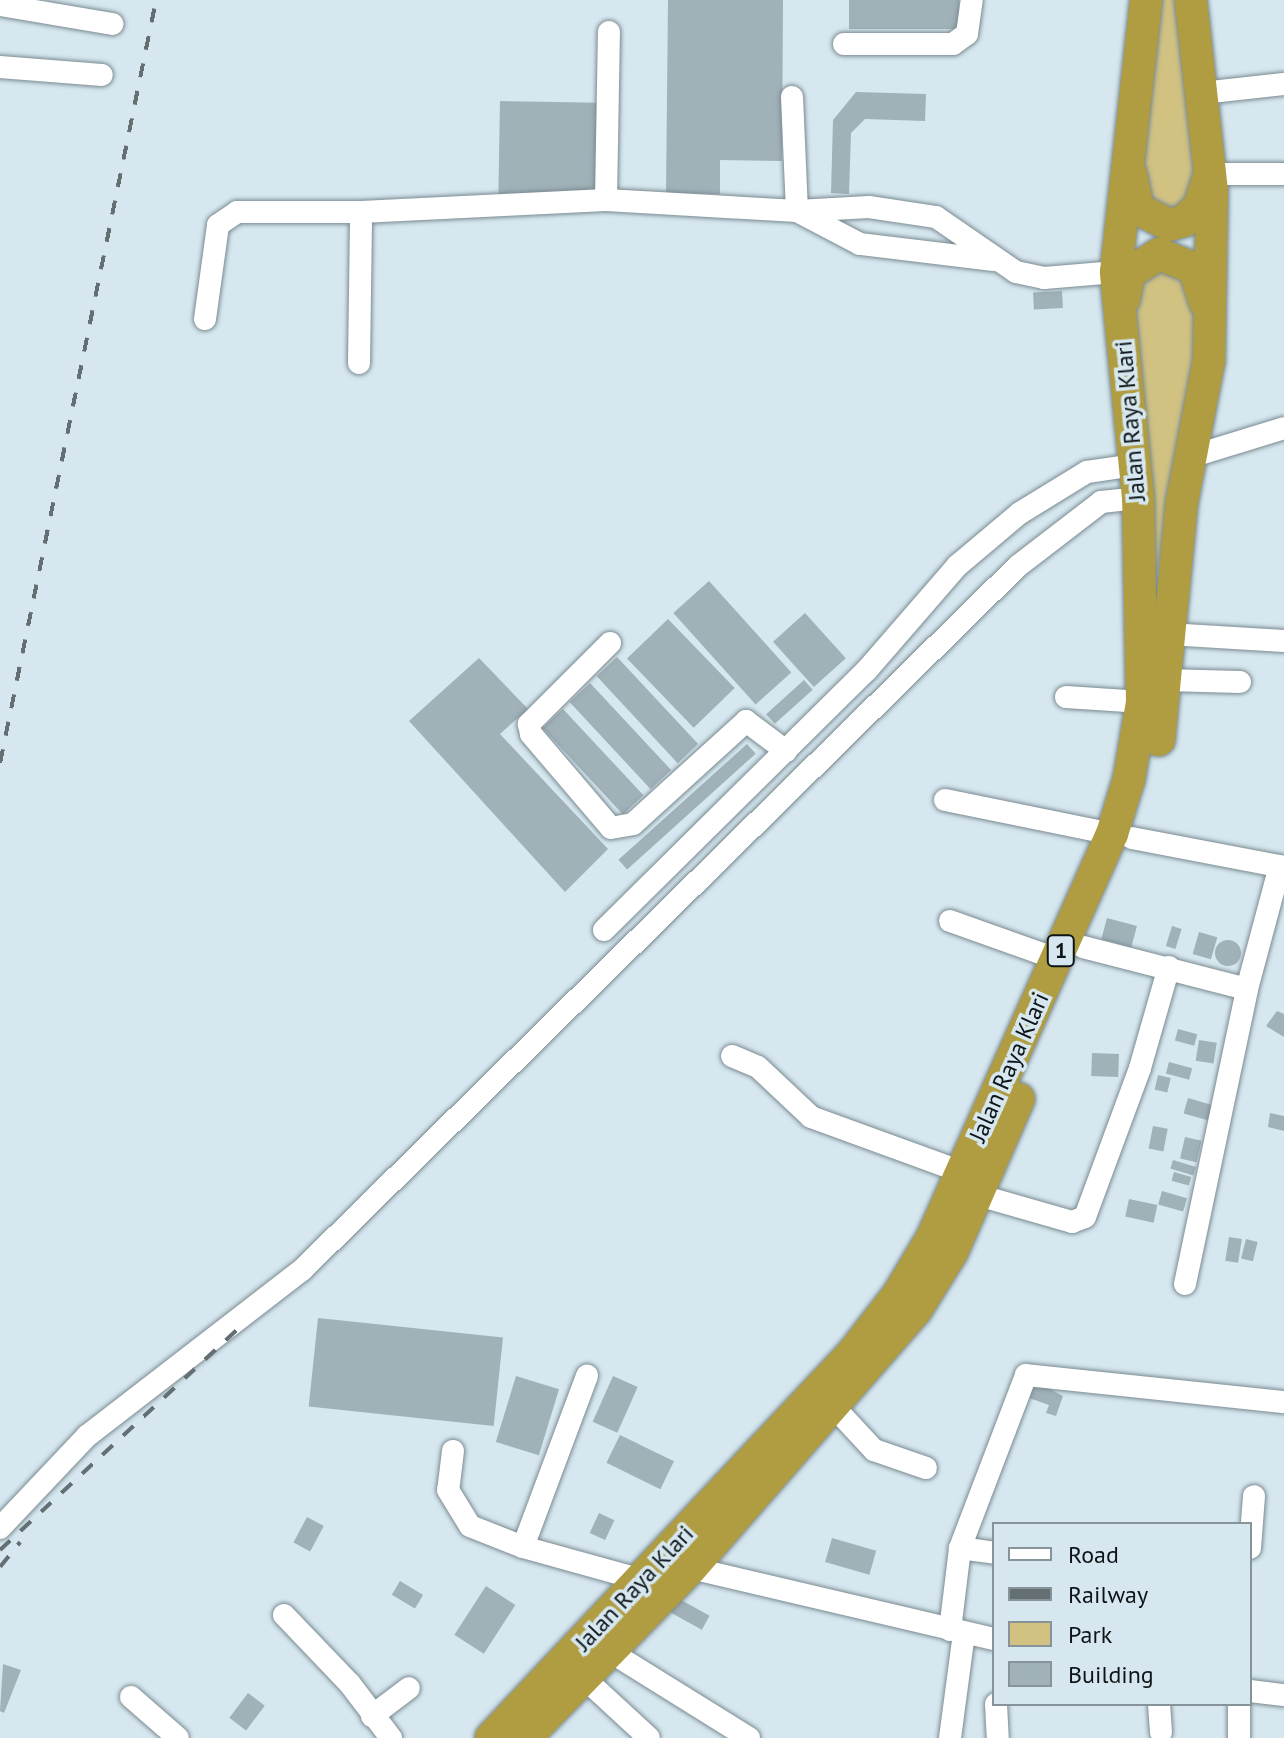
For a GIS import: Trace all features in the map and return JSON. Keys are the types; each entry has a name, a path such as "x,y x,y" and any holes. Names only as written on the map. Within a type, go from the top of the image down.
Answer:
{"highway":[{"name":"Jalan Raya Klari","path":"1122,836 1142,702 1138,498 1116,272 1128,140 1146,0"},
{"name":"Jalan Raya Klari","path":"525,1738 691,1568 916,1310 1070,953 1153,770 1190,457 1209,361 1210,174 1191,0"},
{"path":"1128,140 1133,192 1138,209 1152,220 1169,225 1184,221 1199,207 1210,174"},
{"path":"1127,395 1124,290 1129,273 1145,260 1159,254 1194,268 1204,288 1209,361"},
{"name":"Jalan Raya Klari","path":"491,1738 852,1354 898,1295 970,1183"},
{"path":"549,1738 558,1704"}],"street":[{"path":"844,44 953,44 967,34 972,0"},
{"path":"0,5 112,24"},
{"path":"606,200 609,32"},
{"path":"0,67 102,75"},
{"path":"1202,93 1284,84"},
{"path":"792,97 797,211"},
{"path":"1210,174 1284,174"},
{"path":"205,319 218,225 227,216 249,211 361,212 606,200 797,211 869,207 936,217 967,236 993,260"},
{"path":"797,211 860,244 993,260 1044,278 1116,272"},
{"path":"359,363 361,212"},
{"path":"1190,457 1284,428"},
{"path":"604,930 867,670 957,566 1020,513 1087,472 1135,465"},
{"path":"0,1528 22,1498 98,1427 302,1270 1028,556 1101,502 1138,498"},
{"path":"1168,634 1284,641"},
{"path":"610,643 529,724 531,734 611,828 633,824 746,721 786,751"},
{"path":"1165,680 1240,682"},
{"path":"1066,697 1142,702"},
{"path":"945,800 1282,866 1247,989 1185,1284"},
{"path":"950,921 1070,953 1169,967 1247,989"},
{"path":"732,1056 758,1067 811,1117 1072,1222 1085,1217 1140,1068 1169,967"},
{"path":"950,1738 960,1548 1026,1375 1284,1402"},
{"path":"523,1547 587,1376"},
{"path":"834,1407 874,1450 926,1468"},
{"path":"453,1451 448,1490 457,1512 481,1531 523,1547 642,1580"},
{"path":"1252,1522 1254,1496"},
{"path":"960,1548 992,1553"},
{"path":"691,1568 992,1639"},
{"path":"284,1615 350,1684 391,1738"},
{"path":"609,1651 749,1738"},
{"path":"584,1678 649,1738"},
{"path":"372,1716 409,1688"},
{"path":"1252,1691 1284,1695"},
{"path":"131,1697 178,1738"},
{"path":"996,1706 998,1738"},
{"path":"1159,1706 1161,1732"},
{"path":"1239,1706 1239,1738"}],"green space":[{"path":"1157,0 1185,0 1205,165 1188,208 1154,214 1135,140"},
{"path":"1173,262 1201,296 1183,455 1154,585 1134,283"}],"building":[{"path":"668,0 783,0 782,161 720,160 720,194 666,193"},
{"path":"849,0 959,0 959,29 849,29"},
{"path":"856,92 926,94 925,121 865,119 851,133 849,194 831,193 833,120"},
{"path":"500,101 601,103 599,198 498,196"},
{"path":"1062,291 1063,308 1034,309 1033,293"},
{"path":"709,581 791,672 756,705 673,613"},
{"path":"805,613 846,658 814,687 773,642"},
{"path":"668,619 735,688 694,728 627,659"},
{"path":"617,657 698,744 678,763 597,676"},
{"path":"479,658 528,709 500,734 608,849 565,892 409,721"},
{"path":"804,680 813,690 775,724 766,714"},
{"path":"590,683 671,770 651,789 570,702"},
{"path":"563,709 643,795 623,814 543,728"},
{"path":"747,744 756,754 627,869 618,860"},
{"path":"1107,918 1137,926 1131,947 1101,939"},
{"path":"1172,926 1182,929 1175,949 1166,946"},
{"path":"1199,932 1217,937 1211,959 1193,954"},
{"path":"1228,940 1237,944 1241,953 1237,962 1228,966 1219,962 1215,953 1219,944"},
{"path":"1277,1011 1284,1014 1284,1037 1266,1026"},
{"path":"1178,1029 1197,1034 1194,1046 1175,1041"},
{"path":"1199,1040 1217,1043 1213,1064 1196,1061"},
{"path":"1092,1053 1119,1054 1118,1077 1091,1076"},
{"path":"1169,1062 1192,1068 1189,1080 1166,1074"},
{"path":"1158,1075 1171,1078 1167,1093 1155,1090"},
{"path":"1188,1098 1212,1105 1208,1120 1184,1113"},
{"path":"1270,1113 1284,1116 1284,1131 1268,1127"},
{"path":"1153,1126 1168,1129 1163,1151 1149,1149"},
{"path":"1185,1137 1202,1141 1197,1162 1180,1158"},
{"path":"1173,1160 1196,1167 1193,1176 1170,1169"},
{"path":"1174,1172 1191,1177 1189,1186 1172,1181"},
{"path":"1162,1191 1187,1198 1183,1212 1158,1204"},
{"path":"1129,1199 1157,1205 1154,1223 1125,1217"},
{"path":"1229,1237 1242,1239 1238,1263 1225,1261"},
{"path":"1246,1239 1258,1242 1253,1261 1241,1258"},
{"path":"318,1318 503,1337 494,1426 309,1407"},
{"path":"516,1376 559,1389 539,1455 496,1442"},
{"path":"613,1376 638,1387 617,1433 593,1422"},
{"path":"1033,1380 1063,1396 1056,1416 1046,1413 1049,1405 1026,1397"},
{"path":"620,1435 674,1461 660,1489 606,1463"},
{"path":"599,1513 614,1520 605,1540 590,1533"},
{"path":"307,1517 324,1526 310,1552 293,1543"},
{"path":"832,1538 876,1551 869,1575 825,1562"},
{"path":"400,1581 423,1595 415,1609 392,1595"},
{"path":"486,1586 515,1605 484,1654 454,1635"},
{"path":"672,1595 710,1616 702,1630 664,1609"},
{"path":"3,1664 21,1670 4,1713 0,1711"},
{"path":"248,1693 265,1706 246,1730 229,1718"}],"railway":[{"path":"0,763 156,0"},
{"path":"0,1550 238,1329"},
{"path":"0,1567 20,1542"}]}
